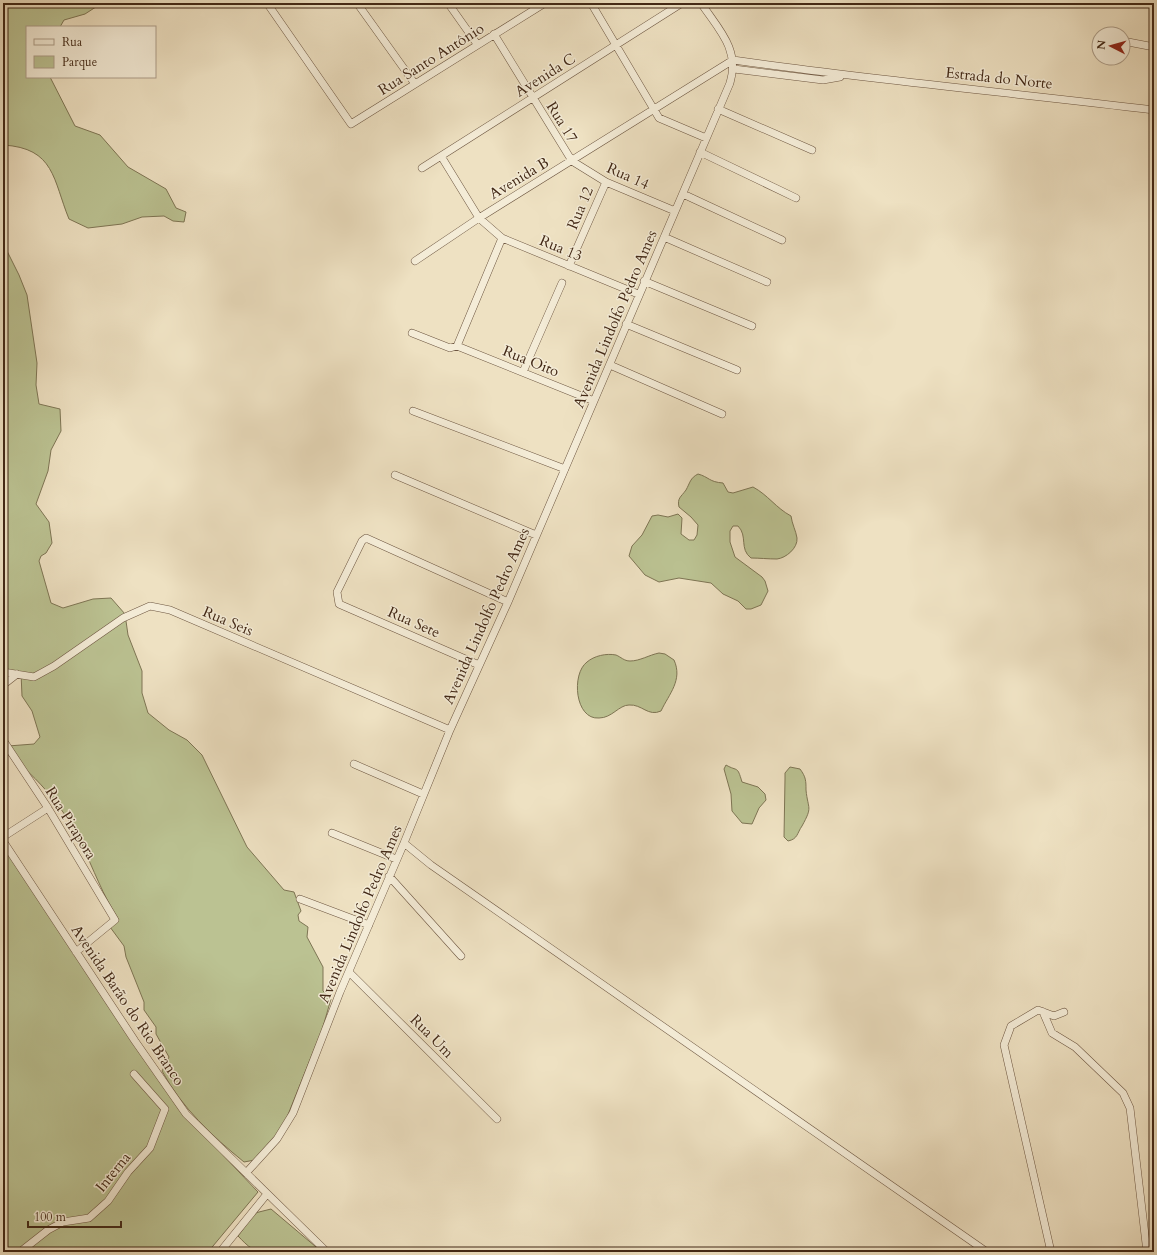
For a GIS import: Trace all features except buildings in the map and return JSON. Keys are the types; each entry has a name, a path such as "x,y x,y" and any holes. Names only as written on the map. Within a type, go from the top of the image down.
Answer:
{"street":[{"name":"Rua Santo Antônio","path":"267,3 351,124 541,4"},
{"path":"357,3 415,84"},
{"path":"448,3 477,44"},
{"path":"591,3 652,110 659,118 706,138"},
{"name":"Avenida C","path":"422,168 682,3"},
{"name":"Avenida Lindolfo Pedro Ames","path":"246,1173 277,1139 293,1113 349,972 450,730 508,602 610,365 638,294 683,194 734,69 731,47 701,3"},
{"name":"Rua 17","path":"494,34 532,99 572,161"},
{"path":"1131,43 1154,47"},
{"name":"Estrada do Norte","path":"733,60 842,76 943,85 1154,110"},
{"name":"Avenida B","path":"479,218 733,60"},
{"name":"Estrada do Norte","path":"734,69 823,80 831,80 842,76"},
{"path":"718,109 812,150"},
{"path":"700,152 796,198"},
{"name":"Rua 13","path":"441,156 479,218 502,238 638,294"},
{"name":"Rua 14","path":"572,161 606,182 675,211"},
{"name":"Rua 12","path":"569,266 606,182"},
{"path":"683,194 782,240"},
{"path":"415,261 479,218"},
{"path":"664,237 767,282"},
{"path":"457,346 502,238"},
{"path":"644,281 752,326"},
{"path":"523,372 562,283"},
{"path":"626,324 737,370"},
{"name":"Rua Oito","path":"412,333 450,348 457,346 594,401"},
{"path":"610,365 722,414"},
{"path":"414,411 565,469"},
{"path":"395,475 536,535"},
{"name":"Rua Sete","path":"479,665 339,604 337,592 362,541 366,538 508,602"},
{"name":"Rua Seis","path":"3,672 34,678 54,666 123,618 150,606 170,610 450,730"},
{"path":"3,685 17,674"},
{"name":"Rua Pirapora","path":"3,740 48,808 115,920 76,952"},
{"path":"354,764 423,794"},
{"path":"3,837 48,808"},
{"path":"332,833 396,859"},
{"name":"Avenida Barão do Rio Branco","path":"3,840 76,952 186,1114 327,1252"},
{"path":"404,843 431,865 988,1252"},
{"path":"389,876 461,956"},
{"path":"300,899 369,925"},
{"name":"Rua Um","path":"349,972 497,1119"},
{"path":"1051,1252 1004,1045 1011,1026 1038,1010 1054,1016 1064,1012"},
{"path":"1043,1012 1052,1033 1075,1047 1096,1067 1123,1093 1130,1108 1147,1252"},
{"name":"Interna","path":"20,1252 48,1230 63,1222 89,1218 108,1202 128,1172 150,1148 165,1109 134,1074"},
{"path":"220,1252 267,1194"}],"green space":[{"path":"3,3 102,3 85,14 64,20 61,26 26,26 26,78 51,78 75,126 100,135 128,167 166,189 176,208 186,212 184,222 173,221 164,216 142,217 122,224 88,228 69,219 55,179 50,168 43,159 33,152 20,147 3,145"},
{"path":"3,243 27,295 37,363 36,385 39,404 60,409 61,431 51,450 48,471 36,504 49,522 52,543 46,553 41,556 39,561 51,603 63,608 93,599 111,598 125,614 128,635 142,671 142,693 148,713 169,730 187,740 202,755 247,847 284,890 294,892 301,911 298,915 299,921 308,927 307,937 323,967 323,991 331,999 322,1030 285,1122 268,1147 255,1160 244,1162 209,1132 188,1109 162,1071 169,1057 156,1034 156,1027 144,1010 144,1002 126,957 124,946 110,927 119,920 98,882 81,843 68,819 40,784 20,764 9,756 8,746 34,744 40,737 32,711 22,696 21,673 3,670"},
{"path":"698,474 712,481 723,483 728,492 733,493 753,487 791,516 797,542 788,555 777,559 751,558 745,551 743,534 738,526 733,526 730,531 730,542 735,557 762,577 765,581 768,591 761,605 751,609 746,609 738,601 723,594 711,583 679,578 659,582 645,575 629,556 632,546 642,535 652,516 658,515 668,517 678,514 682,518 681,534 689,540 694,540 697,535 698,525 679,507 679,502 692,479"},
{"path":"659,653 665,654 674,660 677,674 674,687 661,711 652,712 638,706 629,705 622,707 608,716 599,718 591,717 585,712 580,704 577,686 582,668 587,662 593,658 612,654 624,660 630,661"},
{"path":"726,765 738,771 742,782 758,787 765,794 766,800 759,808 752,824 742,823 732,811 731,794 724,769"},
{"path":"790,767 800,769 805,777 809,811 797,835 794,839 788,841 784,837 785,773"},
{"path":"3,843 184,1114 258,1192 208,1252 3,1252"},
{"path":"271,1209 322,1252 295,1252 290,1248 282,1252 267,1253 257,1251 247,1245 238,1236 255,1213"}]}
